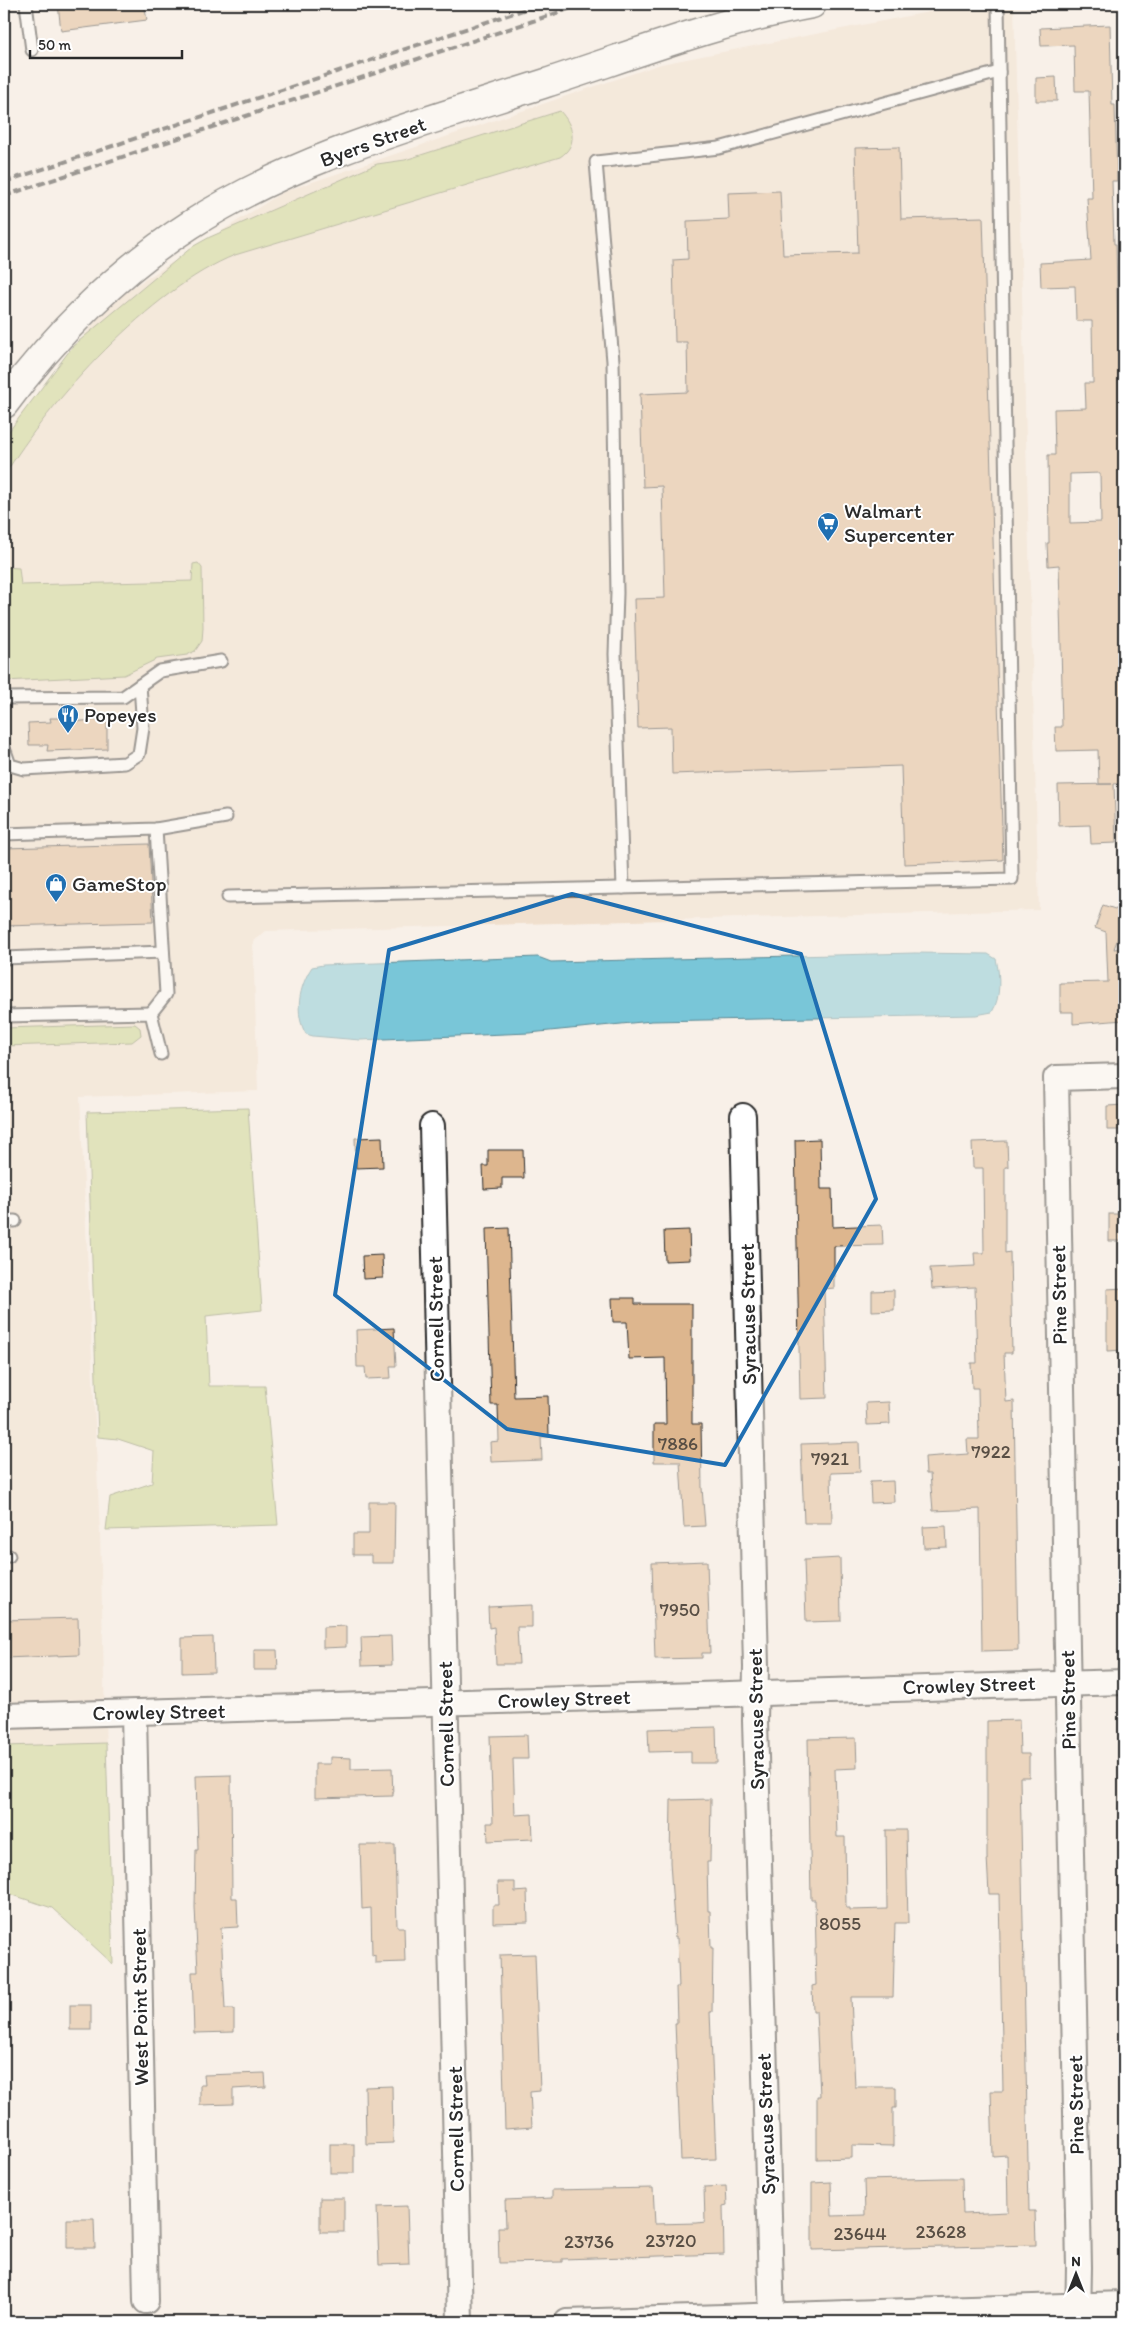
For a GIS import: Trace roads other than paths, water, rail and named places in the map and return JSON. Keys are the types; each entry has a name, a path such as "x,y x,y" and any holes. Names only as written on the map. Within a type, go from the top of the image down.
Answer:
{"street":[{"name":"Byers Street","path":"4,404 47,349 126,272 189,225 261,185 324,158 398,132 726,25 812,4"},
{"name":"Pine Street","path":"1078,2314 1056,1078 1124,1076"},
{"name":"Syracuse Street","path":"743,1116 755,1693 772,2319"},
{"name":"Cornell Street","path":"432,1126 460,2322"},
{"name":"Crowley Street","path":"4,1716 1124,1682"},
{"name":"West Point Street","path":"134,1713 146,2301"},
{"path":"567,2322 1078,2314 1124,2304"}],"lane":[{"path":"26,4 32,50"},
{"path":"228,897 1012,878 998,4"},
{"path":"623,888 615,654 617,593 613,361 596,162 719,148 999,72"},
{"path":"4,698 123,697 160,671 221,661"},
{"path":"4,748 10,765 24,770 125,763 139,754 143,728 140,685"},
{"path":"4,834 156,829 226,817"},
{"path":"151,1013 166,994 156,829"},
{"path":"4,958 164,952"},
{"path":"4,1016 151,1013"},
{"path":"151,1013 161,1054"}],"water":[{"path":"915,953 988,954 996,959 999,986 997,1000 992,1012 976,1015 652,1021 529,1033 360,1040 306,1034 302,1026 299,1009 301,991 312,967 323,965 538,957 551,962"}],"railway":[{"path":"4,182 541,4"},
{"path":"4,196 584,4"}],"place":[{"name":"Walmart Supercenter","path":"828,542"},
{"name":"Popeyes","path":"68,734"},
{"name":"GameStop","path":"56,903"}]}
